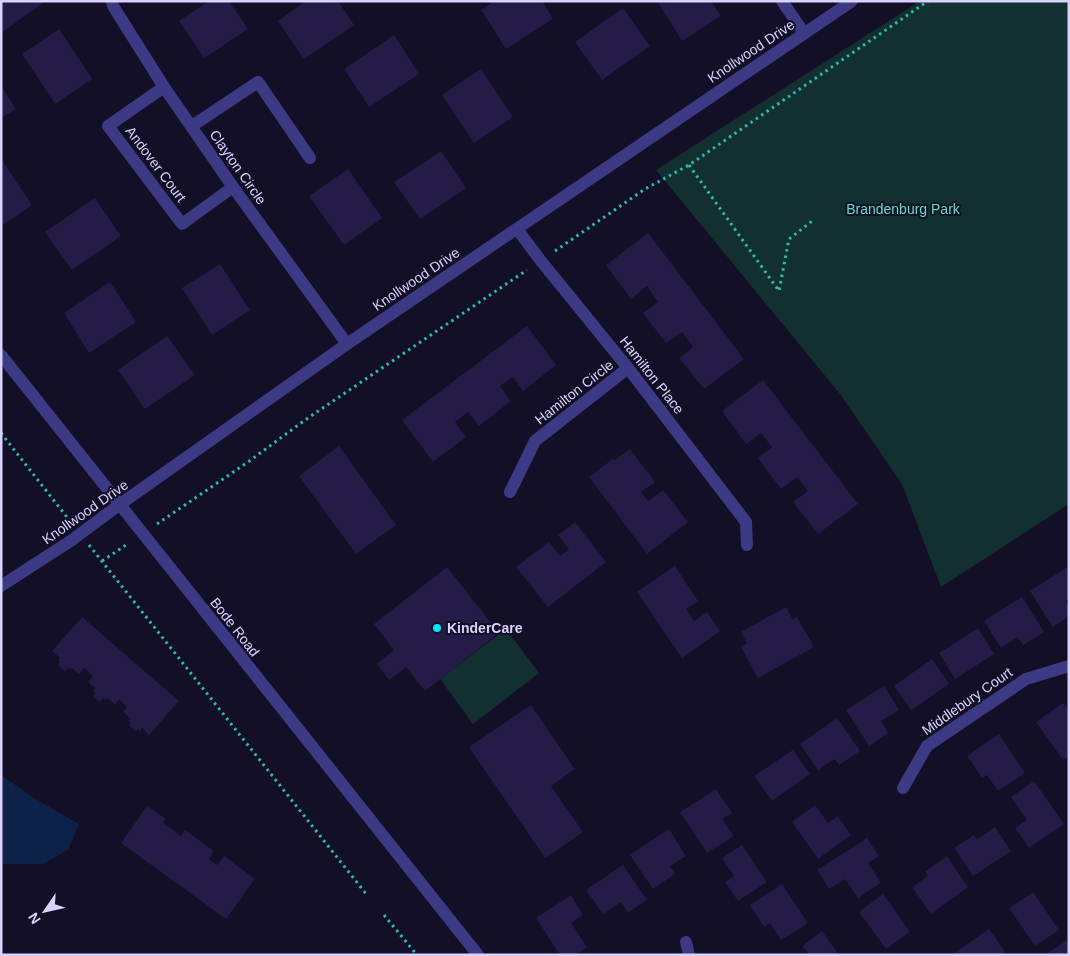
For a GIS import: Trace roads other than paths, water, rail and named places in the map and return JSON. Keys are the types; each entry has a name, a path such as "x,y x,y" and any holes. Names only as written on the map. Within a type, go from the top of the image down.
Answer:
{"street":[{"name":"Clayton Circle","path":"112,1 113,6 164,87 233,187 347,344"},
{"path":"782,1 804,33"},
{"name":"Knollwood Drive","path":"1,586 72,540 347,344 852,1"},
{"path":"192,126 258,82 310,158"},
{"name":"Andover Court","path":"164,87 108,126 182,224 233,187"},
{"name":"Hamilton Place","path":"517,229 628,368 746,522 747,545"},
{"name":"Bode Road","path":"1,355 478,955"},
{"name":"Hamilton Circle","path":"510,492 535,441 628,368"},
{"name":"Middlebury Court","path":"903,788 927,746 1026,679 1069,666"},
{"path":"686,942 689,955"}],"water":[{"path":"1,775 34,798 79,824 68,850 43,864 1,864"}],"place":[{"name":"KinderCare","path":"437,628"}],"park label":[{"name":"Brandenburg Park","path":"903,209"}]}
